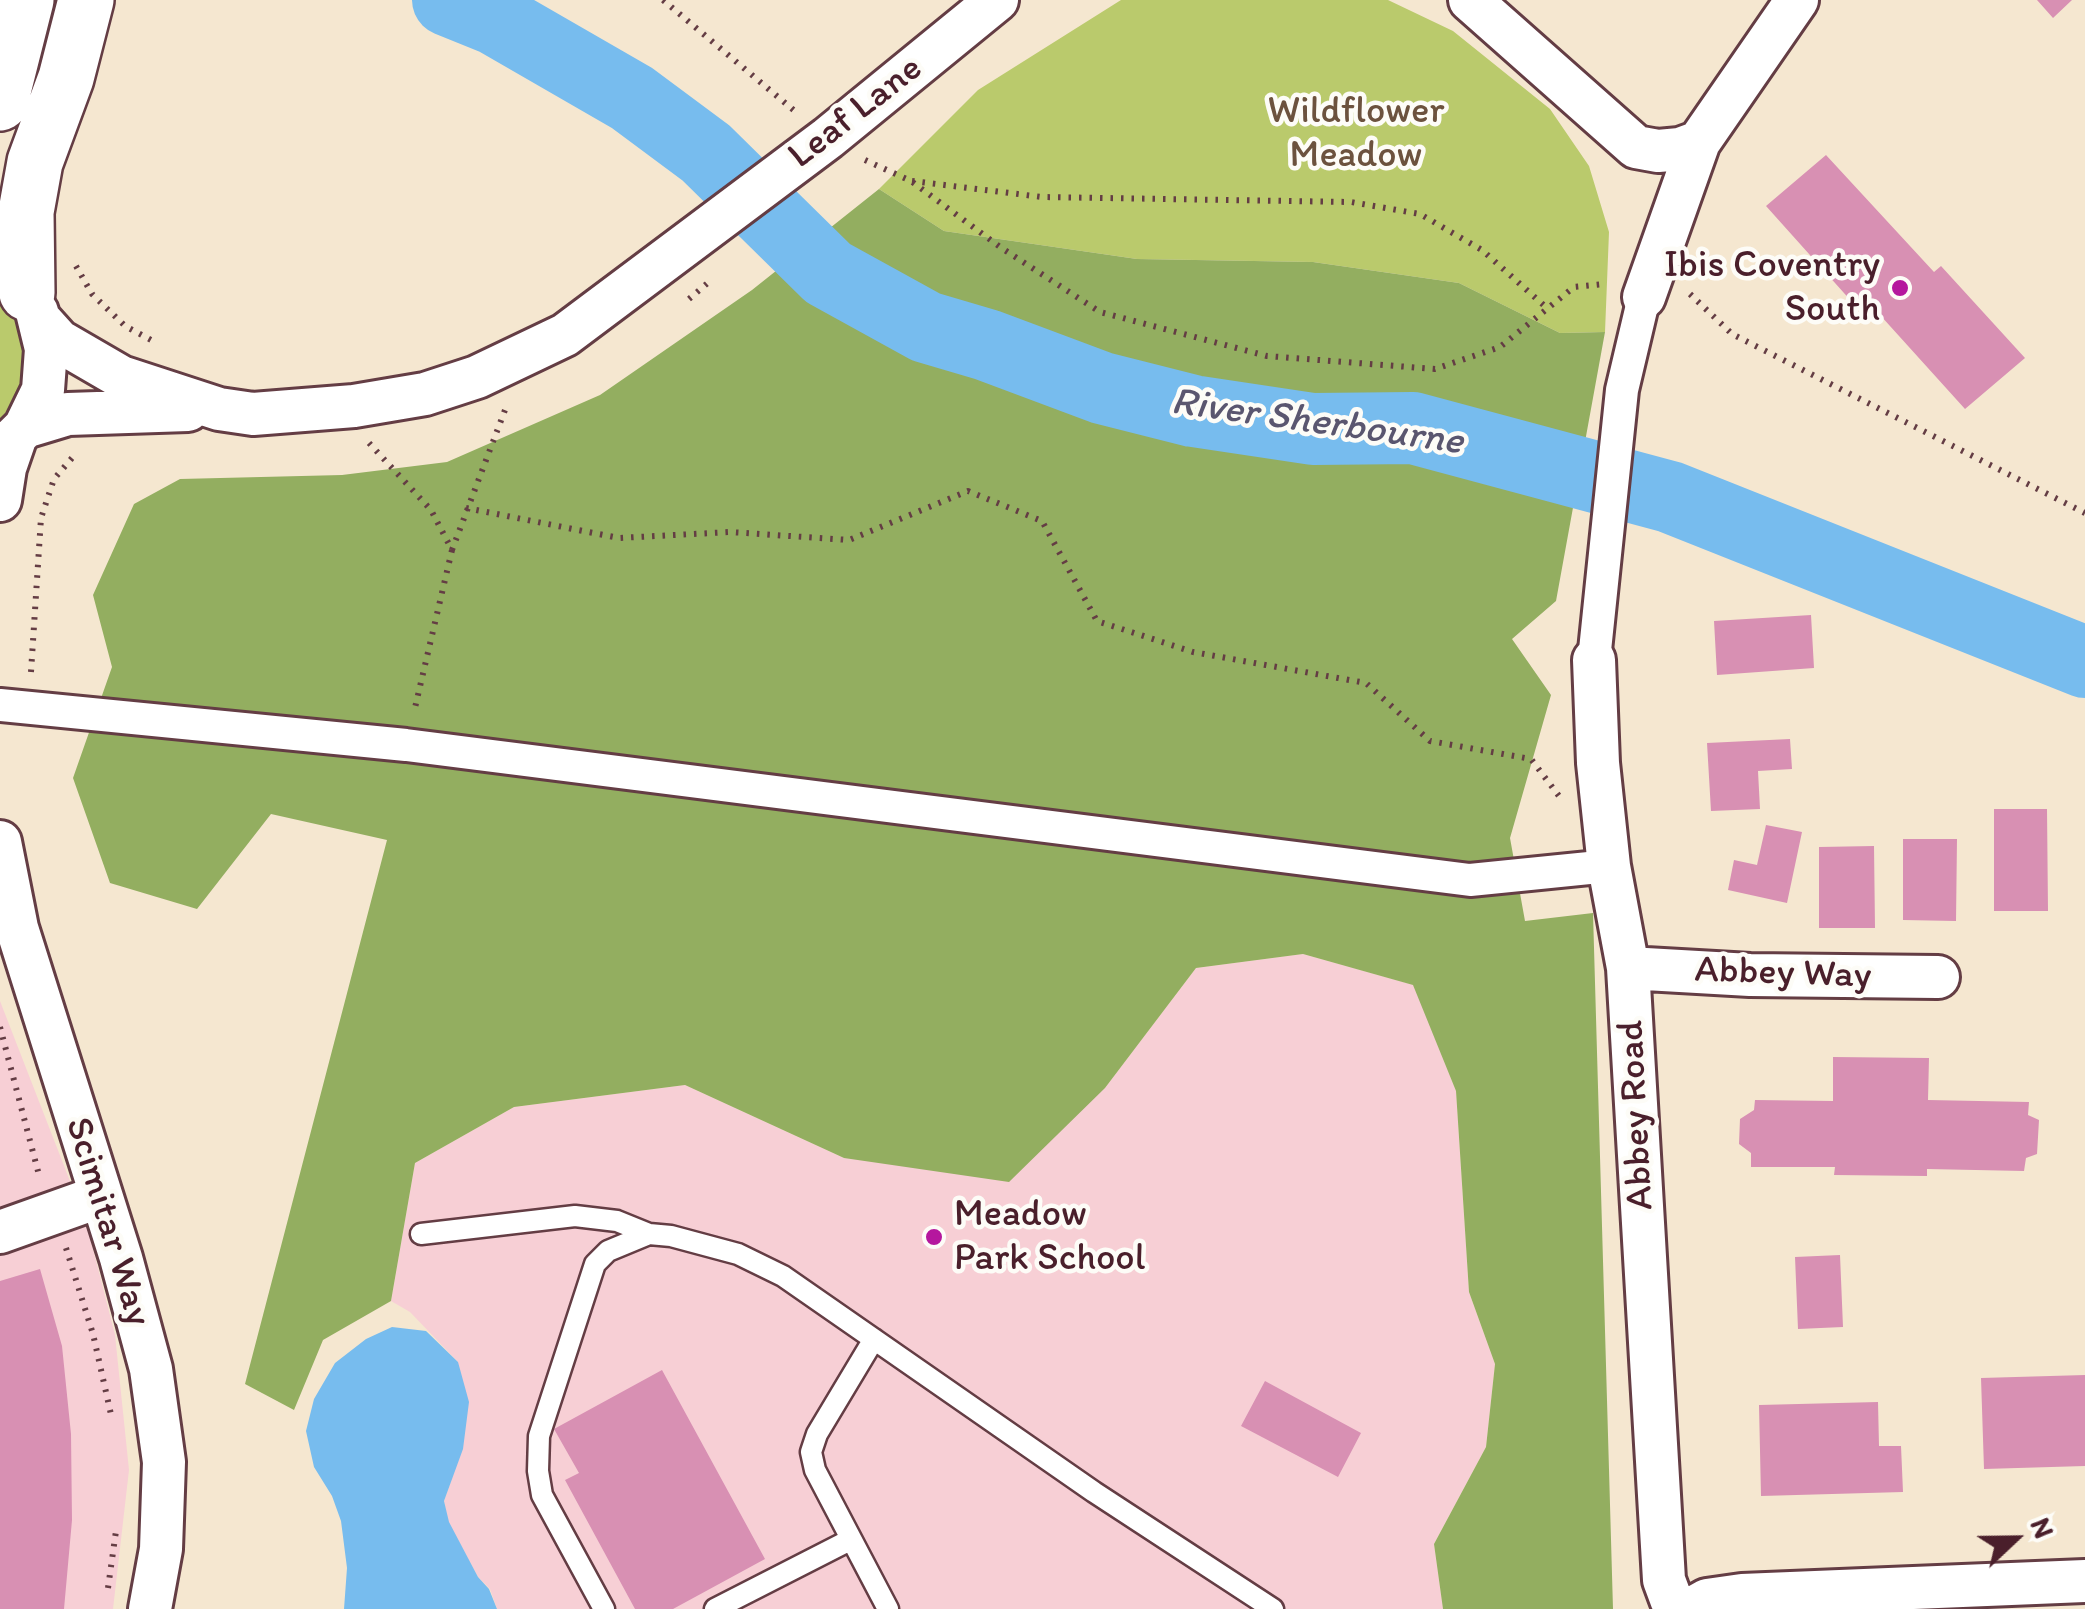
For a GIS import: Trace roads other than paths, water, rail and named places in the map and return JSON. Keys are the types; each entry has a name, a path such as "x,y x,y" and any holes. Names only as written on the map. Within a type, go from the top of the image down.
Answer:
{"highway":[{"path":"0,103 26,0"},
{"path":"66,78 86,0"},
{"path":"23,293 26,212 35,162 66,78 103,0"}],"street":[{"name":"Leaf Lane","path":"219,409 253,414 354,406 425,394 477,377 564,335 713,225 829,152 997,0"},
{"path":"1470,0 1636,147 1680,149 1699,142"},
{"path":"1649,280 1699,142 1797,0"},
{"name":"Abbey Road","path":"1649,280 1622,390 1594,660 1598,763 1609,866 1628,968 1664,1580 1671,1599 1683,1609"},
{"path":"23,293 59,340 120,378 219,409"},
{"path":"0,500 13,439 37,405 46,376 46,349 23,293"},
{"path":"13,439 68,414 219,409"},
{"path":"14,705 406,744 1470,880 1609,866"},
{"name":"Scimitar Way","path":"0,842 22,944 152,1368 164,1462 161,1549 150,1609"},
{"name":"Abbey Way","path":"1628,968 1750,975 1938,977"},
{"path":"0,1232 100,1196"},
{"path":"1691,1609 1707,1600 1742,1595 2085,1581"}],"lane":[{"path":"421,1234 575,1216 616,1221 649,1234 738,1254 783,1276 1094,1492 1273,1609"},
{"path":"604,1609 542,1496 539,1436 595,1264 628,1240 649,1234"},
{"path":"874,1339 817,1434 811,1452 814,1470 888,1609"},
{"path":"715,1609 850,1540"}],"water":[{"path":"392,1327 426,1331 458,1362 469,1402 463,1449 444,1501 449,1522 497,1609 344,1609 347,1568 341,1521 332,1496 314,1467 306,1431 314,1399 335,1363 366,1339"}],"waterway":[{"name":"River Sherbourne","path":"448,0 495,19 632,98 706,153 828,273 926,327 1102,388 1193,411 1313,429 1413,428 1670,497 2085,662"}],"place":[{"name":"Ibis Coventry South","path":"1900,288"},
{"name":"Meadow Park School","path":"934,1237"}],"park label":[{"name":"Wildflower Meadow","path":"1356,134"}]}
